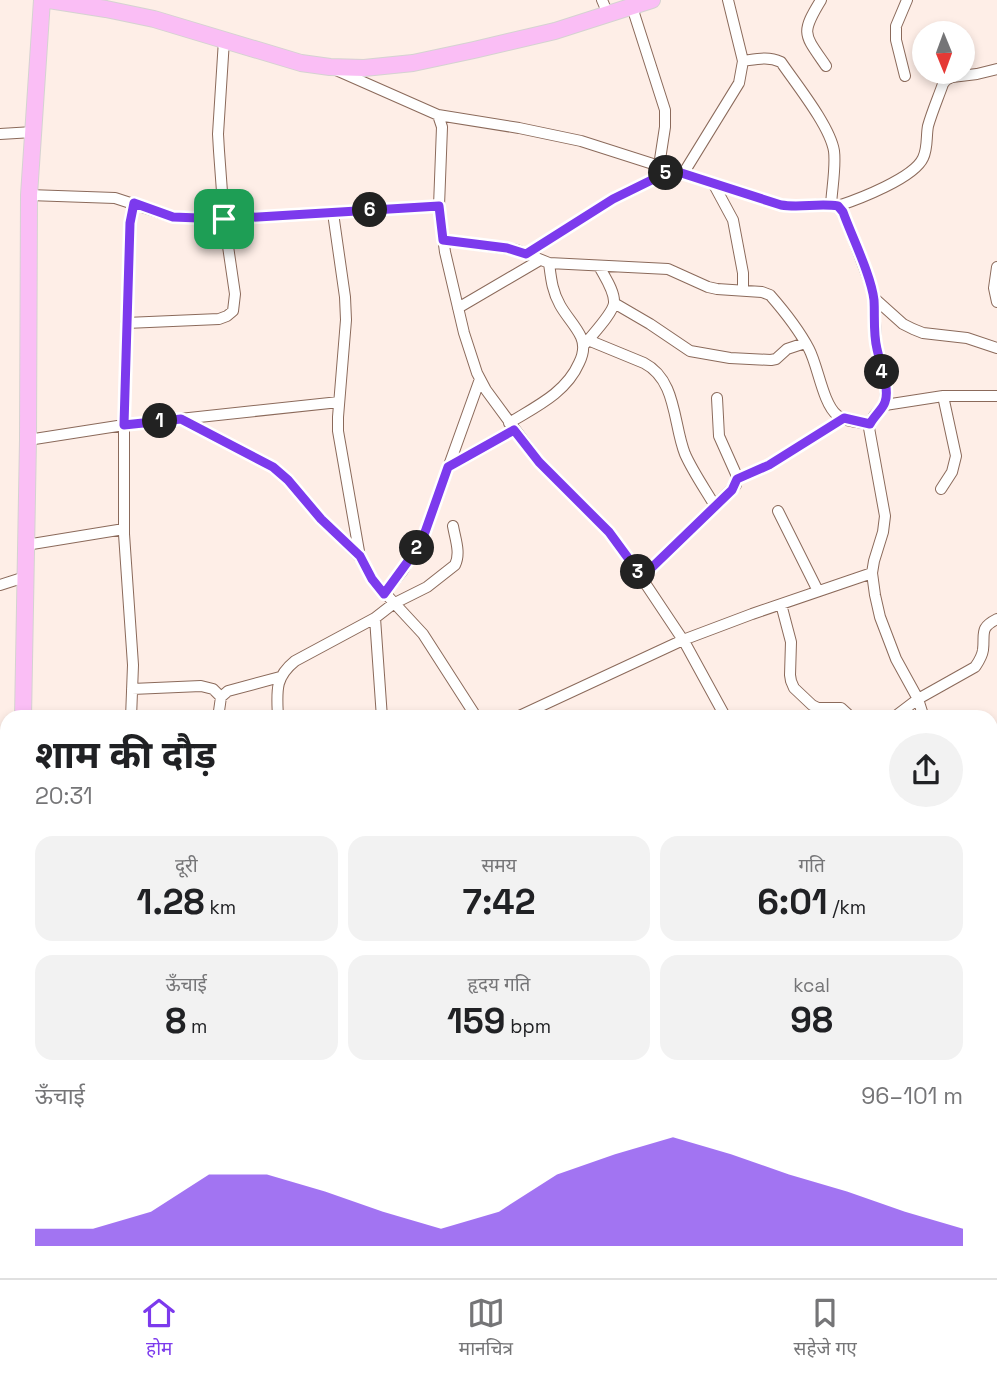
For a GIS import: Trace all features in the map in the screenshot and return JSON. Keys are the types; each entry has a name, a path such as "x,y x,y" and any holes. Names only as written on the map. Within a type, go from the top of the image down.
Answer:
{"main road":[{"path":"23,710 29,195 42,0"},
{"path":"49,0 107,4 301,63 364,68 413,63 555,31 605,7 632,7 652,0"}],"street":[{"path":"526,254 613,199 678,172 739,83 743,61 729,0"},
{"path":"821,0 807,23 807,32 811,44 826,66"},
{"path":"905,76 896,40 896,26 907,0"},
{"path":"632,7 665,110 659,166"},
{"path":"126,324 219,319 233,310 235,294 224,219 218,134 224,40"},
{"path":"743,61 763,58 781,62 824,127 834,153 835,206"},
{"path":"330,67 438,115 581,141 781,205 792,206 835,206 880,190 914,169 924,156 928,128 946,80 997,69"},
{"path":"438,115 442,127 439,206 443,240 464,333 485,390 539,462 609,532 684,640 720,710"},
{"path":"0,134 33,132"},
{"path":"713,183 733,220 743,273 743,291"},
{"path":"29,195 100,196 134,203 173,217 224,219 439,206"},
{"path":"131,710 133,665 124,528 124,425 130,223 134,203"},
{"path":"835,206 843,212 848,223 874,298 876,345 886,389 885,405"},
{"path":"333,213 346,320 338,431 360,556 372,579 384,594 423,634 472,710"},
{"path":"443,240 507,248 545,261 668,270 708,287 771,295 805,343 824,391 838,416 870,424"},
{"path":"458,308 545,261"},
{"path":"545,261 554,293 586,343 644,363 658,374 668,389 684,452 715,506"},
{"path":"448,467 512,426 564,386 576,370 586,343 612,310 613,295 599,266"},
{"path":"997,267 994,288 997,302"},
{"path":"874,298 903,324 913,329 923,333 967,338 997,348"},
{"path":"614,303 697,353 771,360 787,349 805,343"},
{"path":"384,594 409,561 424,535 480,379"},
{"path":"941,489 952,472 956,456 943,396"},
{"path":"921,710 896,659 880,617 875,595 874,561 885,516 870,424 885,405 943,396 997,396"},
{"path":"717,398 719,436 737,479"},
{"path":"27,439 124,425 339,402"},
{"path":"642,577 732,490 737,479 769,465 844,418"},
{"path":"181,419 273,467 360,556"},
{"path":"778,511 818,591"},
{"path":"278,710 277,691 280,677 286,668 374,618 393,604 427,587 455,565 458,553 453,526"},
{"path":"26,545 124,528"},
{"path":"532,710 684,640 873,573"},
{"path":"0,584 25,577"},
{"path":"780,604 791,642 790,681 794,688 818,708 843,710"},
{"path":"374,618 381,710"},
{"path":"904,710 975,667 981,659 986,626 997,619"},
{"path":"219,710 221,697 228,691 280,677"},
{"path":"132,690 201,686 214,689 221,697"}],"route":[{"path":"672,170 781,205 838,206 843,212 874,298 874,334 886,389 885,405 870,424 844,418 769,465 737,479 732,490 642,577 609,532 539,462 514,430 448,467 424,535 403,570 384,594 372,579 360,556 311,509 288,480 273,467 181,419 124,425 130,223 134,203 173,217 224,219 439,206 443,240 507,248 526,254 613,199 672,170"}]}
